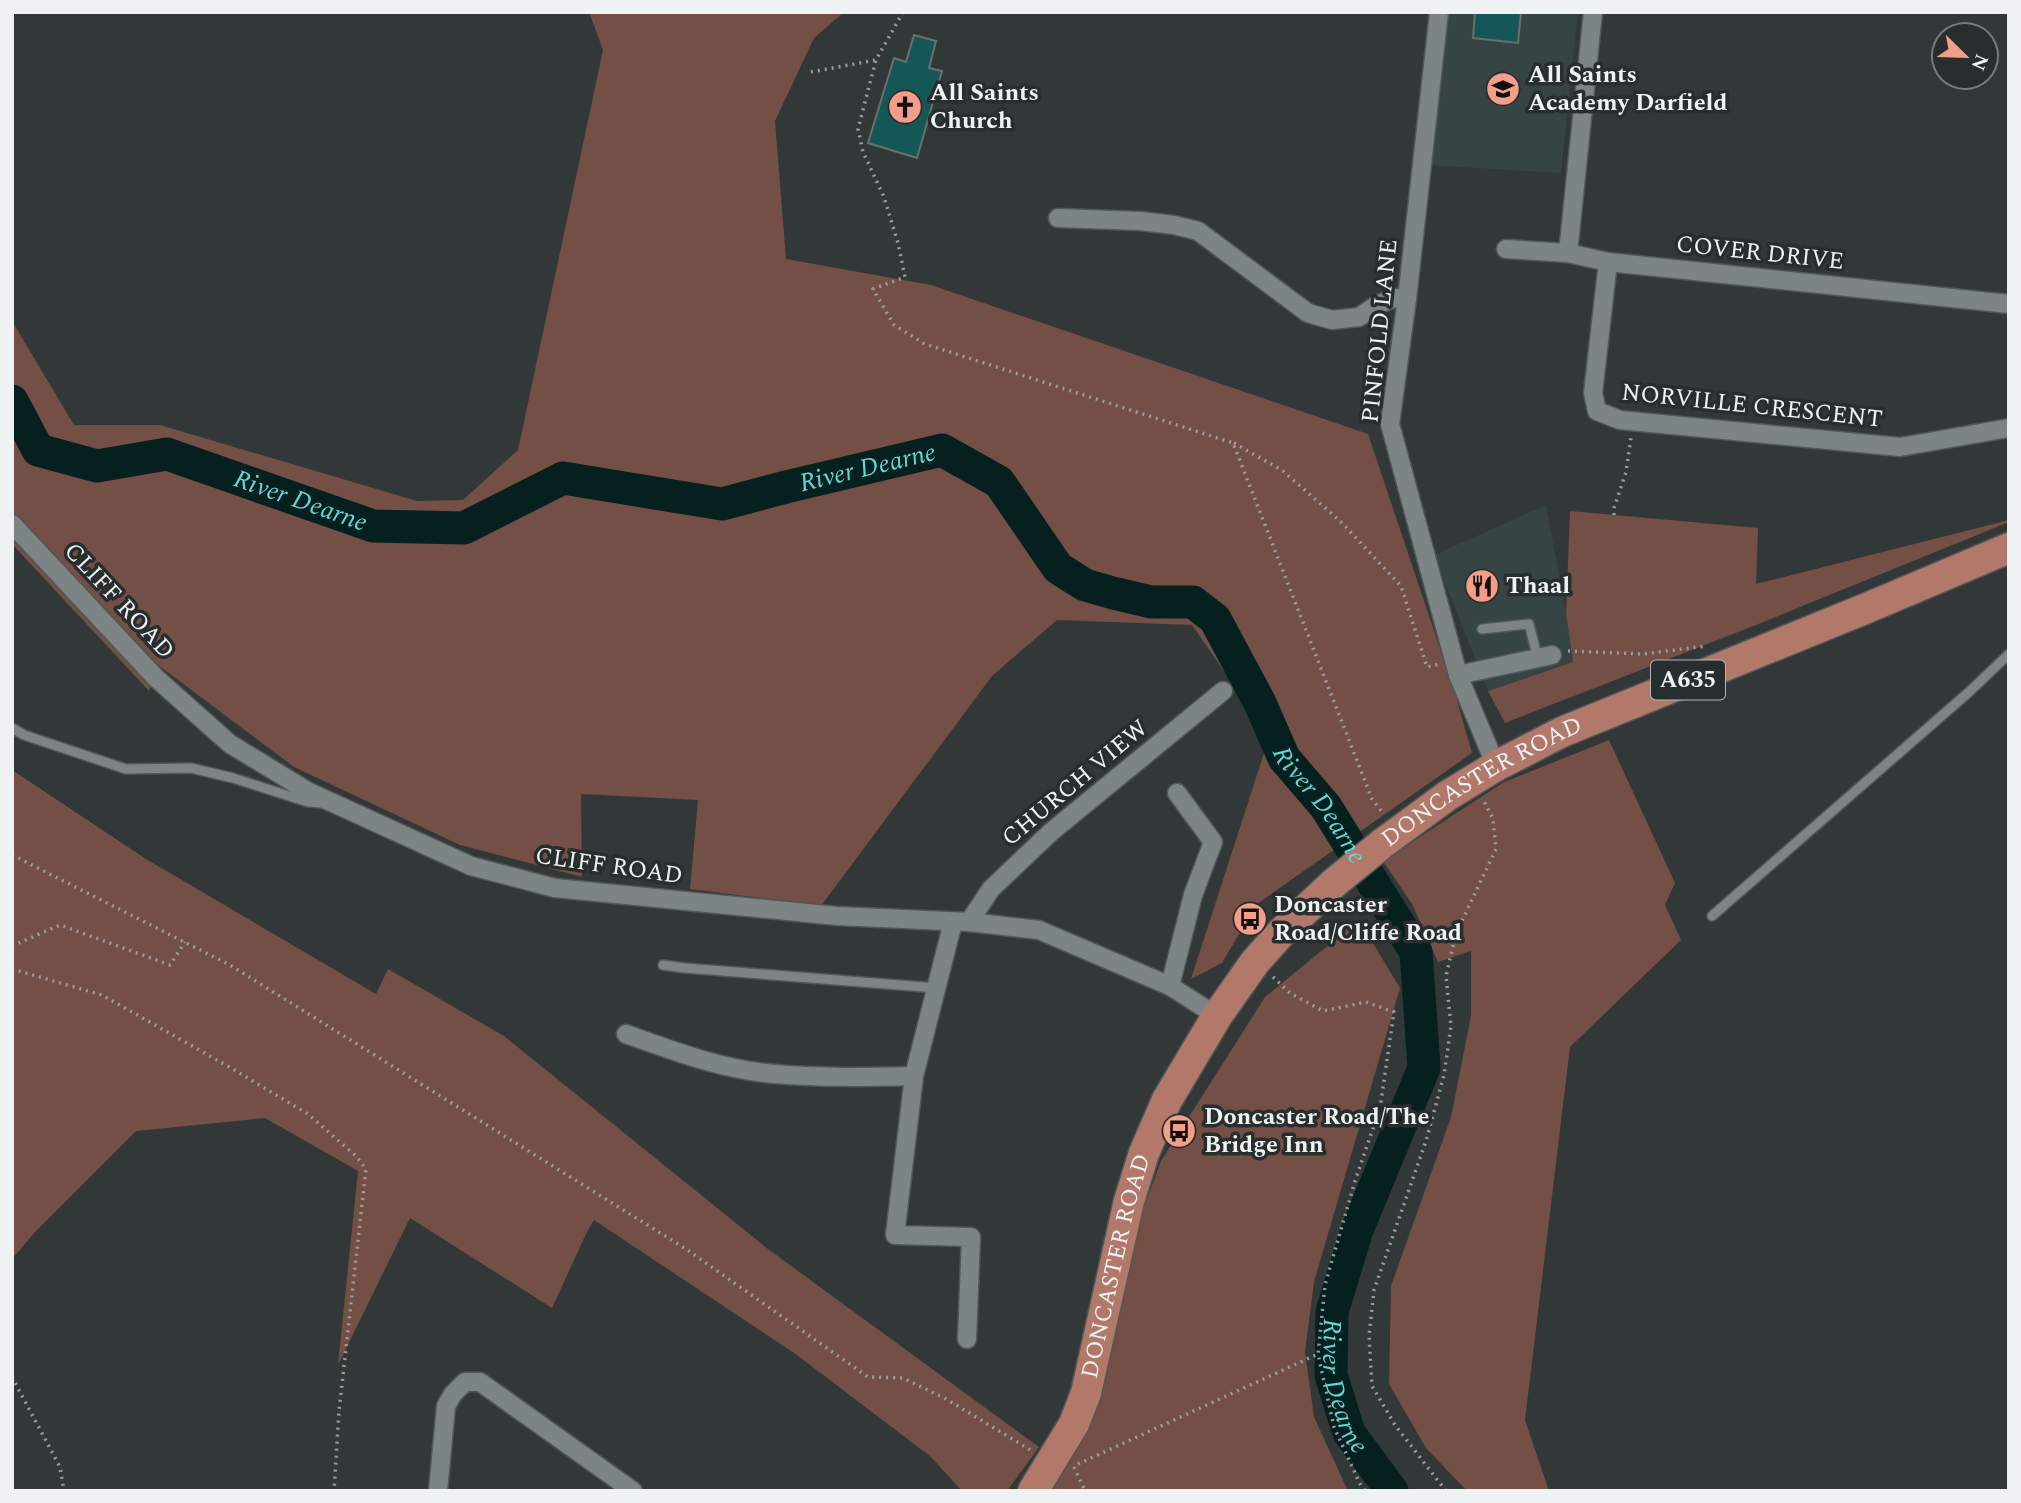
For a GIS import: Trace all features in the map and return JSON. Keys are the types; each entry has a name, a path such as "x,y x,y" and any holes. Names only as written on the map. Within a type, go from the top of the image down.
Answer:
{"highway":[{"name":"DONCASTER ROAD","path":"1034,1491 1062,1465 1086,1393 1129,1201 1144,1153 1167,1100 1217,1016 1255,962 1281,933 1334,883 1383,843 1447,796 1484,773 1562,732 2009,548"}],"street":[{"name":"PINFOLD LANE","path":"1439,12 1407,299 1390,424 1484,773"},
{"path":"1568,253 1593,12"},
{"path":"1058,218 1140,221 1198,231 1308,313 1332,320 1359,317 1394,298 1407,299"},
{"name":"COVER DRIVE","path":"1506,249 1568,253 1608,262 2009,304"},
{"name":"NORVILLE CRESCENT","path":"1608,262 1594,393 1597,411 1620,420 1900,447 2009,428"},
{"name":"CLIFF ROAD","path":"12,524 156,678 230,744 309,792 471,866 555,888 837,916 961,922 1039,930 1170,986 1217,1016"},
{"path":"1456,668 1545,657"},
{"name":"CHURCH VIEW","path":"961,922 991,889 1051,832 1223,691"},
{"path":"1170,986 1193,895 1213,842 1177,793"},
{"path":"961,922 937,988 914,1076 895,1235 971,1237 967,1339"},
{"path":"626,1034 717,1064 774,1074 914,1076"},
{"path":"438,1491 446,1406 465,1382 480,1382 633,1491"}],"lane":[{"path":"1482,629 1529,624 1545,657"},
{"path":"1712,916 2009,654"},
{"path":"12,728 24,735 126,769 191,768 233,778 308,802 334,804"},
{"path":"663,965 937,988"}],"path":[{"path":"903,12 876,60 858,129 863,152 884,197 901,254 905,277 873,289 894,325 925,344 1233,443 1283,471 1340,521 1401,586 1427,667 1456,668"},
{"path":"811,72 876,60"},
{"path":"1614,515 1626,472 1633,421"},
{"path":"1233,443 1373,799"},
{"path":"1545,657 1568,651 1643,654 1713,645"},
{"path":"1446,1491 1395,1424 1372,1386 1369,1336 1374,1290 1426,1141 1444,1075 1451,1026 1446,976 1456,933 1496,849 1484,773"},
{"path":"12,855 230,965 686,1249 868,1377 904,1378 1062,1465 1318,1354"},
{"path":"12,946 60,925 170,965 185,942"},
{"path":"1255,962 1290,992 1323,1011 1366,1002 1394,1012 1380,1108 1355,1181 1325,1285 1318,1354 1334,1427 1365,1491"},
{"path":"12,970 102,995 308,1114 356,1156 366,1169 339,1411 334,1491"},
{"path":"12,1377 60,1467 64,1491"}],"shaded area":[{"path":"589,12 844,12 814,38 775,121 786,259 931,285 1368,434 1454,690 1472,753 1257,904 1222,963 1191,979 1265,750 1240,694 1192,625 1057,620 992,676 821,906 690,889 698,800 581,794 582,877 460,845 294,767 158,665 149,691 12,544 12,321 74,425 160,425 417,501 463,500 518,450 603,50"},
{"name":"All Saints Academy Darfield","path":"1446,12 1578,12 1561,173 1429,165"},
{"path":"1546,505 1573,662 1488,691 1434,555"},
{"path":"1570,511 1758,528 1756,584 2009,522 1505,723 1488,691 1573,662 1566,613"},
{"path":"1609,740 1675,883 1665,905 1681,940 1570,1047 1525,1420 1549,1491 1467,1491 1426,1448 1389,1384 1391,1286 1451,1117 1471,1016 1471,951 1438,962 1412,904 1383,861 1504,782"},
{"path":"12,770 146,859 376,994 388,969 504,1036 768,1249 1039,1447 1007,1491 962,1491 931,1457 797,1355 594,1220 552,1308 410,1218 338,1365 358,1171 265,1118 136,1131 36,1231 12,1259"},
{"path":"1359,920 1400,988 1314,1282 1305,1352 1314,1417 1348,1491 1043,1491 1161,1161 1265,997"}],"building":[{"path":"1475,12 1521,12 1518,43 1473,38"},
{"name":"All Saints Church","path":"914,35 936,41 929,68 942,71 917,158 868,143 894,58 906,62"}],"waterway":[{"name":"River Dearne","path":"12,401 38,450 97,466 167,454 373,526 464,528 563,478 722,504 942,450 999,482 1058,568 1085,585 1151,602 1193,602 1215,619 1260,703 1284,758 1326,807 1416,952 1424,1068 1357,1230 1332,1312 1331,1375 1349,1433 1392,1491"}],"place":[{"name":"All Saints Academy Darfield","path":"1503,89"},
{"name":"All Saints Church","path":"905,107"},
{"name":"Thaal","path":"1482,586"},
{"name":"Doncaster Road/Cliffe Road","path":"1250,919"},
{"name":"Doncaster Road/The Bridge Inn","path":"1179,1131"}]}
